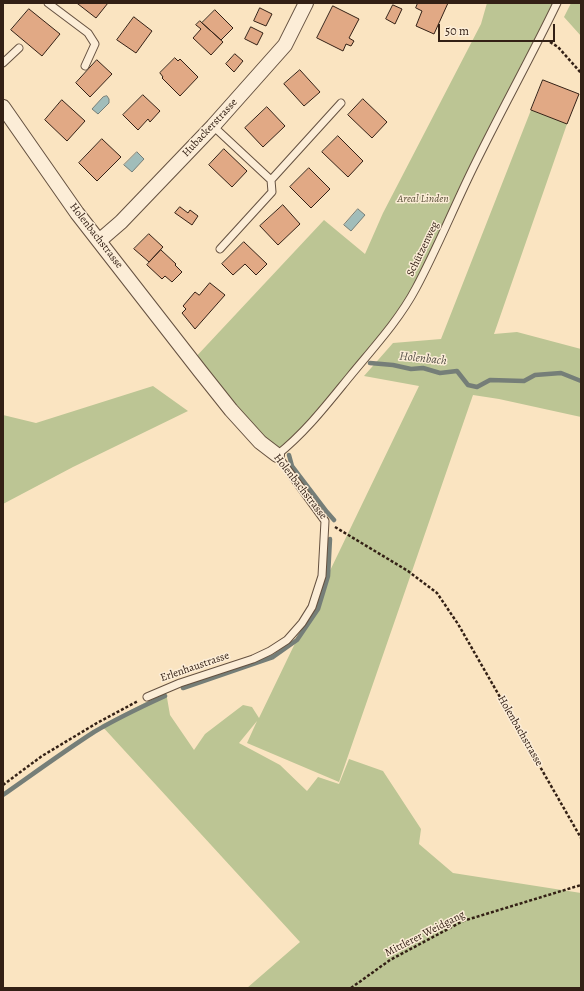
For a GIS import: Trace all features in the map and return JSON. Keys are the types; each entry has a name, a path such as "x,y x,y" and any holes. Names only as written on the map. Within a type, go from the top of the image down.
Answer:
{"street":[{"name":"Hubackerstrasse","path":"99,241 121,222 213,126 285,45 306,3"},
{"name":"Holenbachstrasse","path":"3,107 77,213 192,361 231,410 260,442 277,455"}],"lane":[{"path":"48,3 88,33 95,44 85,66"},
{"name":"Schützenweg","path":"277,455 290,445 319,414 404,308 416,288 476,162 557,3"},
{"path":"3,63 19,48"},
{"path":"271,180 341,103"},
{"path":"213,126 271,180 272,192 220,249"},
{"name":"Holenbachstrasse","path":"277,455 325,521"},
{"name":"Erlenhaustrasse","path":"147,697 180,683 253,659 270,651 287,640 302,623 312,607 322,576 325,521"}],"path":[{"path":"541,37 558,47 581,73"},
{"name":"Holenbachstrasse","path":"325,521 408,571 437,593 458,624 581,838"},
{"path":"3,785 42,756 97,723 147,697"},
{"name":"Mittlerer Weidgang","path":"351,988 390,960 463,921 581,885"}],"green space":[{"name":"Areal Linden","path":"487,3 554,3 472,162 435,241 430,238 438,243 403,308 319,414 277,455 192,361 324,220 365,254 383,213 481,24"},
{"path":"571,3 581,3 581,36 564,17"},
{"path":"531,110 567,124 494,334 517,332 581,349 581,417 499,399 473,395 339,782 247,743 257,721 239,743 280,765 307,791 318,777 339,784 349,759 383,771 421,829 419,844 453,873 581,893 581,988 247,988 300,942 101,725 166,692 170,715 194,750 205,734 243,705 252,707 259,718 419,386 364,376 393,343 441,339"},
{"path":"153,386 188,411 73,467 3,504 3,415 36,423"}],"water":[{"path":"107,96 109,103 98,114 92,109 103,97"},
{"path":"137,152 144,159 132,172 124,165"},
{"path":"358,209 365,215 351,231 344,225"}],"building":[{"path":"108,3 96,18 78,4"},
{"path":"418,3 448,3 434,34 416,26 422,11 416,8"},
{"path":"393,5 402,9 395,24 386,19"},
{"path":"333,6 359,19 349,38 354,41 351,46 346,44 343,51 317,38"},
{"path":"260,8 272,14 266,26 254,21"},
{"path":"29,9 60,34 42,56 11,30"},
{"path":"215,10 233,28 221,40 202,23"},
{"path":"134,17 152,31 136,53 117,40"},
{"path":"200,21 223,42 211,55 193,38 201,29 196,25"},
{"path":"251,27 263,33 257,45 245,39"},
{"path":"235,54 243,61 234,72 226,64"},
{"path":"175,58 178,61 180,59 198,77 180,96 162,78 163,77 160,73"},
{"path":"97,60 112,74 90,97 76,83"},
{"path":"300,70 320,92 304,106 284,84"},
{"path":"543,80 579,94 567,124 531,110"},
{"path":"143,95 160,111 150,122 148,119 138,130 123,115"},
{"path":"363,99 387,122 372,138 348,115"},
{"path":"62,100 85,121 67,141 45,120"},
{"path":"267,107 285,126 263,147 245,128"},
{"path":"338,136 363,161 348,177 322,152"},
{"path":"102,139 121,157 97,181 79,163"},
{"path":"224,149 247,171 232,187 209,165"},
{"path":"309,168 330,189 311,208 290,187"},
{"path":"283,205 300,224 278,245 260,226"},
{"path":"180,207 188,213 190,210 198,216 192,225 175,213"},
{"path":"149,234 163,247 149,262 134,249"},
{"path":"244,242 267,264 256,275 245,264 233,275 222,264"},
{"path":"161,250 182,272 172,282 165,276 162,279 147,265"},
{"path":"210,283 225,295 195,329 182,313 186,309 183,306 195,292 199,295"}],"waterway":[{"name":"Holenbach","path":"370,363 393,365 411,369 423,368 440,373 457,371 468,385 477,387 490,380 524,381 535,375 561,373 581,381"},
{"path":"289,455 292,466 334,520"},
{"path":"183,688 273,657 297,640 318,609 328,576 330,539"},
{"path":"3,795 94,732 111,722 165,696"}]}
